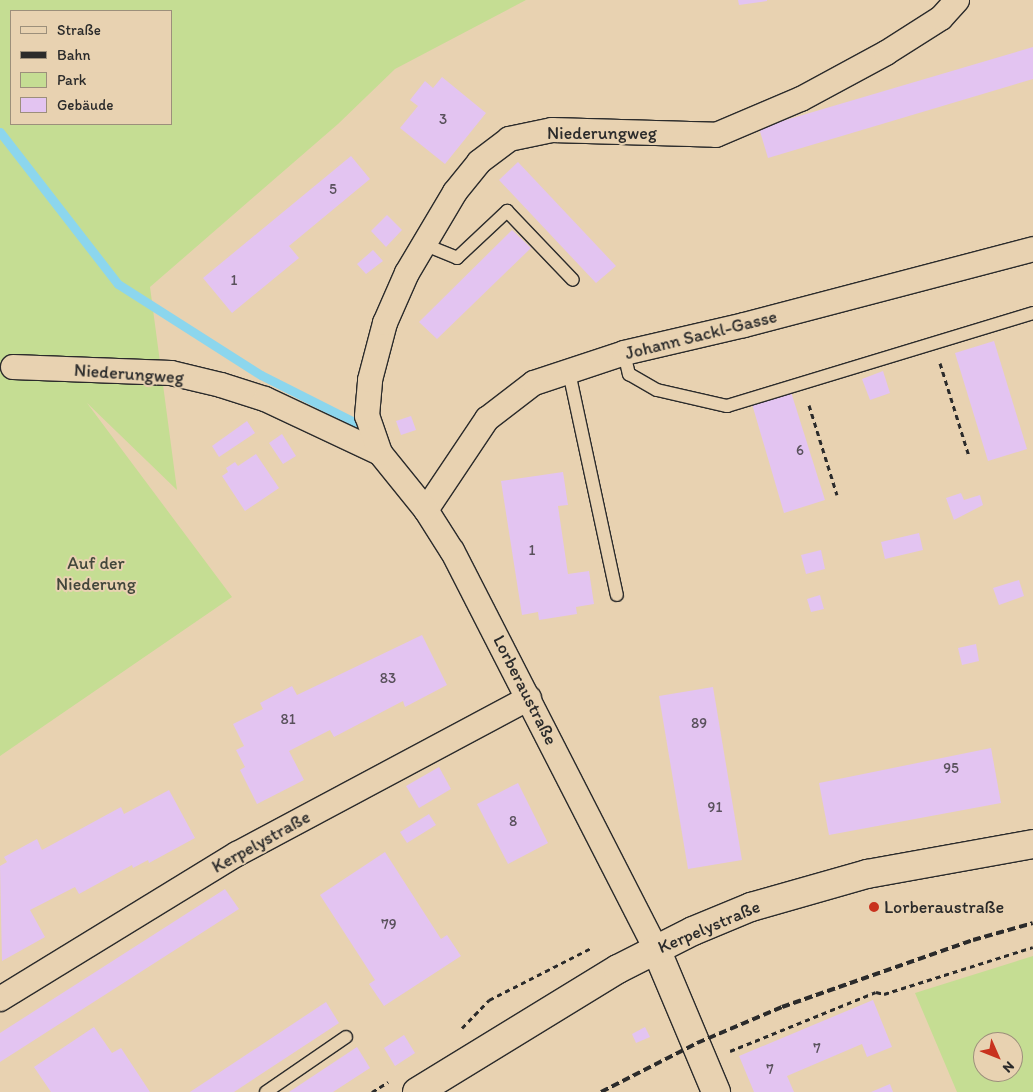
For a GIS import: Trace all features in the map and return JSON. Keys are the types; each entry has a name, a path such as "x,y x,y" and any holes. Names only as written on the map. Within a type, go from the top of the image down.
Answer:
{"main road":[{"name":"Kerpelystraße","path":"417,1092 656,949 751,907 857,877 1033,844"},
{"name":"Lorberaustraße","path":"656,949 716,1092"}],"street":[{"name":"Niederungweg","path":"426,510 380,454 367,416 370,380 385,323 423,244 455,192 479,162 509,139 552,130 716,135 801,98 886,53 941,18 957,0"},
{"name":"Johann Sackl-Gasse","path":"426,510 487,418 534,383 624,353 744,325 1033,249"},
{"name":"Niederungweg","path":"14,367 171,373 221,385 265,400 380,454"},
{"name":"Lorberaustraße","path":"426,510 452,551 656,949"},
{"name":"Kerpelystraße","path":"0,999 237,854 529,698"}],"lane":[{"path":"423,244 457,258 507,212 573,280"},
{"path":"624,353 629,374 657,390 727,406 1033,313"},
{"path":"569,372 617,595"},
{"path":"266,1092 346,1037"}],"path":[{"path":"933,343 969,456"},
{"path":"802,382 836,495"},
{"path":"704,1062 876,992 884,994 1033,947"}],"green space":[{"name":"Auf der Niederung","path":"0,0 526,0 395,69 338,124 150,287 177,490 87,403 232,597 0,756"},
{"path":"1033,956 1033,1092 957,1092 915,993"}],"building":[{"path":"738,0 767,0 767,1 739,5"},
{"path":"1033,47 1033,79 768,158 759,128"},
{"path":"442,77 486,113 445,164 400,128 418,106 410,100 425,81 433,88"},
{"path":"351,156 370,179 289,246 299,258 232,313 203,278"},
{"path":"518,162 616,266 596,283 499,180"},
{"path":"387,215 402,230 386,247 371,231"},
{"path":"512,230 531,248 437,339 419,322"},
{"path":"373,250 383,261 366,274 357,264"},
{"path":"994,341 1027,449 988,461 955,353"},
{"path":"883,371 890,393 870,400 862,379"},
{"path":"791,392 825,500 784,513 752,404"},
{"path":"411,416 416,430 401,435 396,421"},
{"path":"247,421 255,433 219,457 212,446"},
{"path":"282,434 296,456 283,464 269,443"},
{"path":"256,454 279,488 245,511 222,476 228,472 226,468 235,462 238,466"},
{"path":"563,472 568,505 558,506 568,574 589,571 594,604 576,607 577,614 539,620 538,612 522,615 501,481"},
{"path":"961,493 964,500 980,495 983,505 954,520 946,498"},
{"path":"919,533 923,550 885,559 881,542"},
{"path":"821,550 825,569 806,574 801,555"},
{"path":"1019,580 1024,596 999,605 993,588"},
{"path":"820,595 824,609 811,612 807,599"},
{"path":"422,635 447,685 405,707 403,701 334,737 330,730 289,751 304,780 257,804 240,770 245,767 236,750 244,746 233,724 263,709 260,703 292,686 297,695"},
{"path":"976,644 979,661 962,665 958,648"},
{"path":"713,687 742,860 688,869 659,696"},
{"path":"991,748 1001,803 829,835 819,783"},
{"path":"439,767 451,789 419,808 406,786"},
{"path":"518,783 548,843 508,864 477,804"},
{"path":"169,790 195,838 149,863 148,860 133,868 132,865 79,894 75,887 30,910 45,937 2,961 0,866 7,862 4,857 37,839 42,850 121,807 124,814"},
{"path":"429,814 436,825 407,843 400,832"},
{"path":"385,852 441,939 447,935 461,956 384,1006 369,984 375,980 320,895"},
{"path":"225,889 239,909 0,1062 0,1033"},
{"path":"873,1000 892,1047 867,1057 862,1044 787,1076 794,1092 754,1092 739,1056"},
{"path":"326,1002 339,1023 234,1092 190,1092"},
{"path":"94,1027 112,1053 121,1048 150,1092 51,1092 34,1067"},
{"path":"645,1027 650,1037 636,1043 632,1034"},
{"path":"404,1035 415,1053 395,1066 384,1048"},
{"path":"357,1047 370,1068 333,1092 289,1092"},
{"path":"890,1084 893,1092 871,1092"}],"waterway":[{"path":"0,132 118,284 261,375 356,423"}],"railway":[{"path":"601,1092 697,1043 782,1007 973,940 1033,923"}],"place":[{"name":"Lorberaustraße","path":"874,907"}]}
